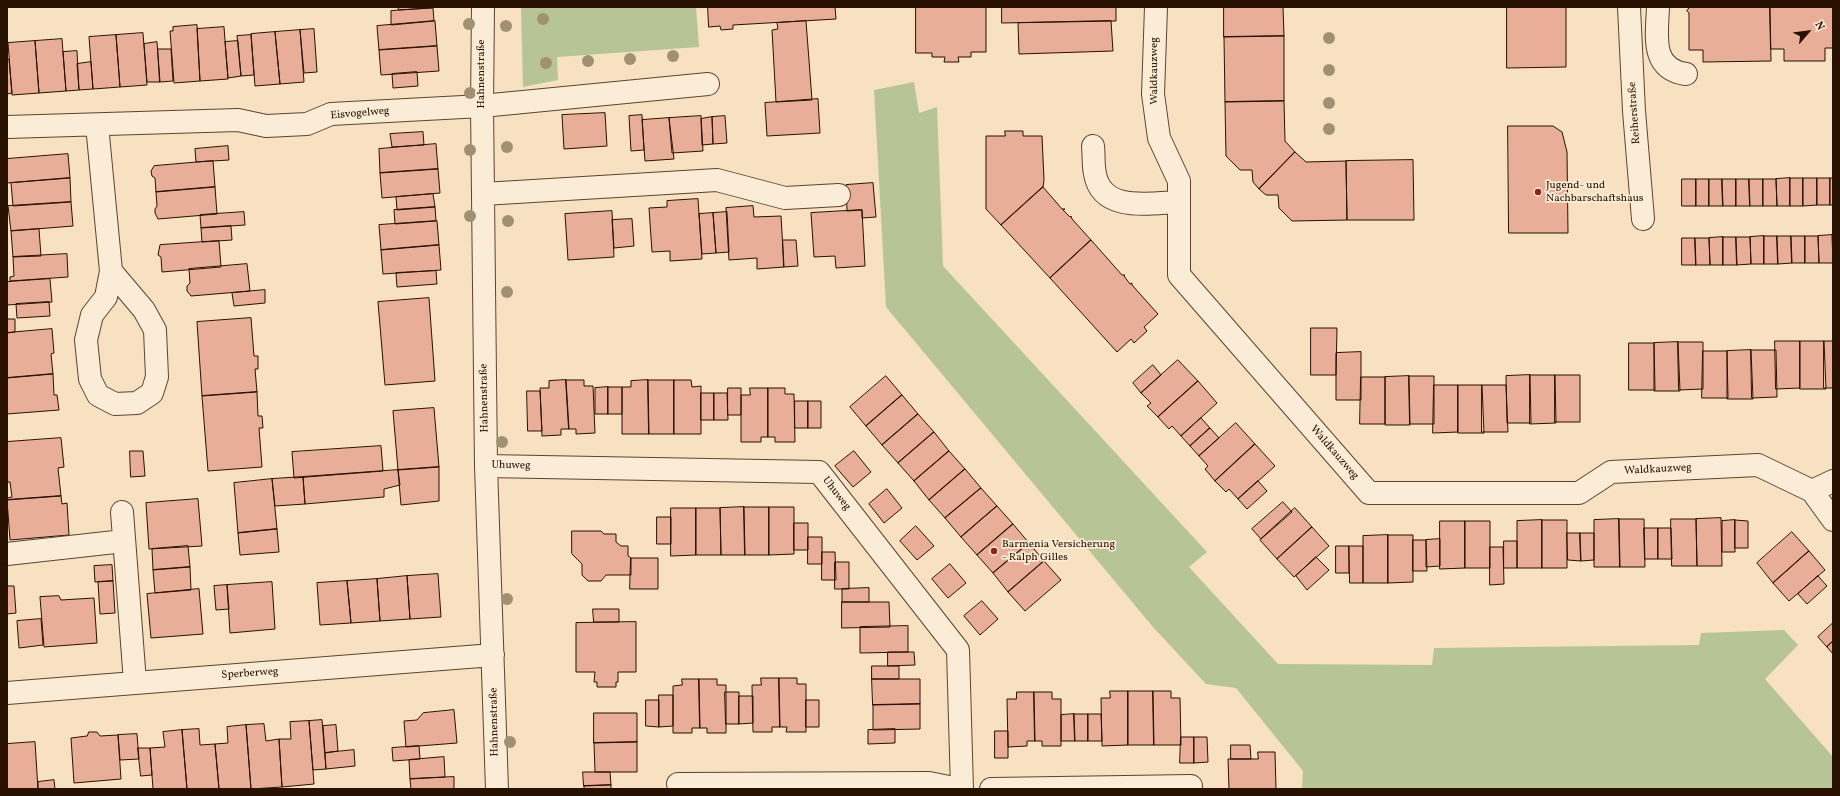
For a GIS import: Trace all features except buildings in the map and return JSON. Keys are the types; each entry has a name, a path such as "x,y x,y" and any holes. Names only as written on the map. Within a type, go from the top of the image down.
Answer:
{"street":[{"name":"Hahnenstraße","path":"483,7 482,106 486,466 497,789"},
{"name":"Waldkauzweg","path":"1156,7 1153,94 1159,138 1179,181 1179,274 1369,493 1579,493 1611,472 1758,465 1812,491 1833,520"},
{"name":"Reiherstraße","path":"1629,7 1634,111 1643,219"},
{"path":"1658,7 1658,43 1662,59 1667,68 1676,73 1686,74"},
{"name":"Eisvogelweg","path":"7,127 238,120 266,126 307,124 331,114 482,106 708,84"},
{"path":"97,125 111,270 106,298 92,315 86,340 90,379 98,395 115,404 137,402 152,394 157,377 155,330 144,310 111,270"},
{"path":"1093,146 1095,175 1101,189 1112,199 1127,204 1179,202"},
{"path":"483,194 717,180 785,198 839,195"},
{"name":"Uhuweg","path":"486,466 819,472 958,650 961,789 928,783 678,784"},
{"path":"1812,491 1833,481"},
{"path":"122,512 135,682"},
{"path":"7,554 124,541"},
{"name":"Sperberweg","path":"7,693 493,655"},
{"path":"991,789 1191,786"}],"green space":[{"path":"521,7 696,7 699,47 557,57 558,80 523,87"},
{"path":"914,82 919,113 937,107 943,266 1207,552 1189,567 1278,664 1432,665 1434,648 1699,645 1701,633 1784,630 1798,645 1765,679 1833,757 1833,789 1302,789 1303,771 1236,688 1206,684 1153,627 886,307 874,90"}],"place":[{"name":"Jugend- und Nachbarschaftshaus","path":"1538,192"},
{"name":"Barmenia Versicherung - Ralph Gilles","path":"994,551"}]}
